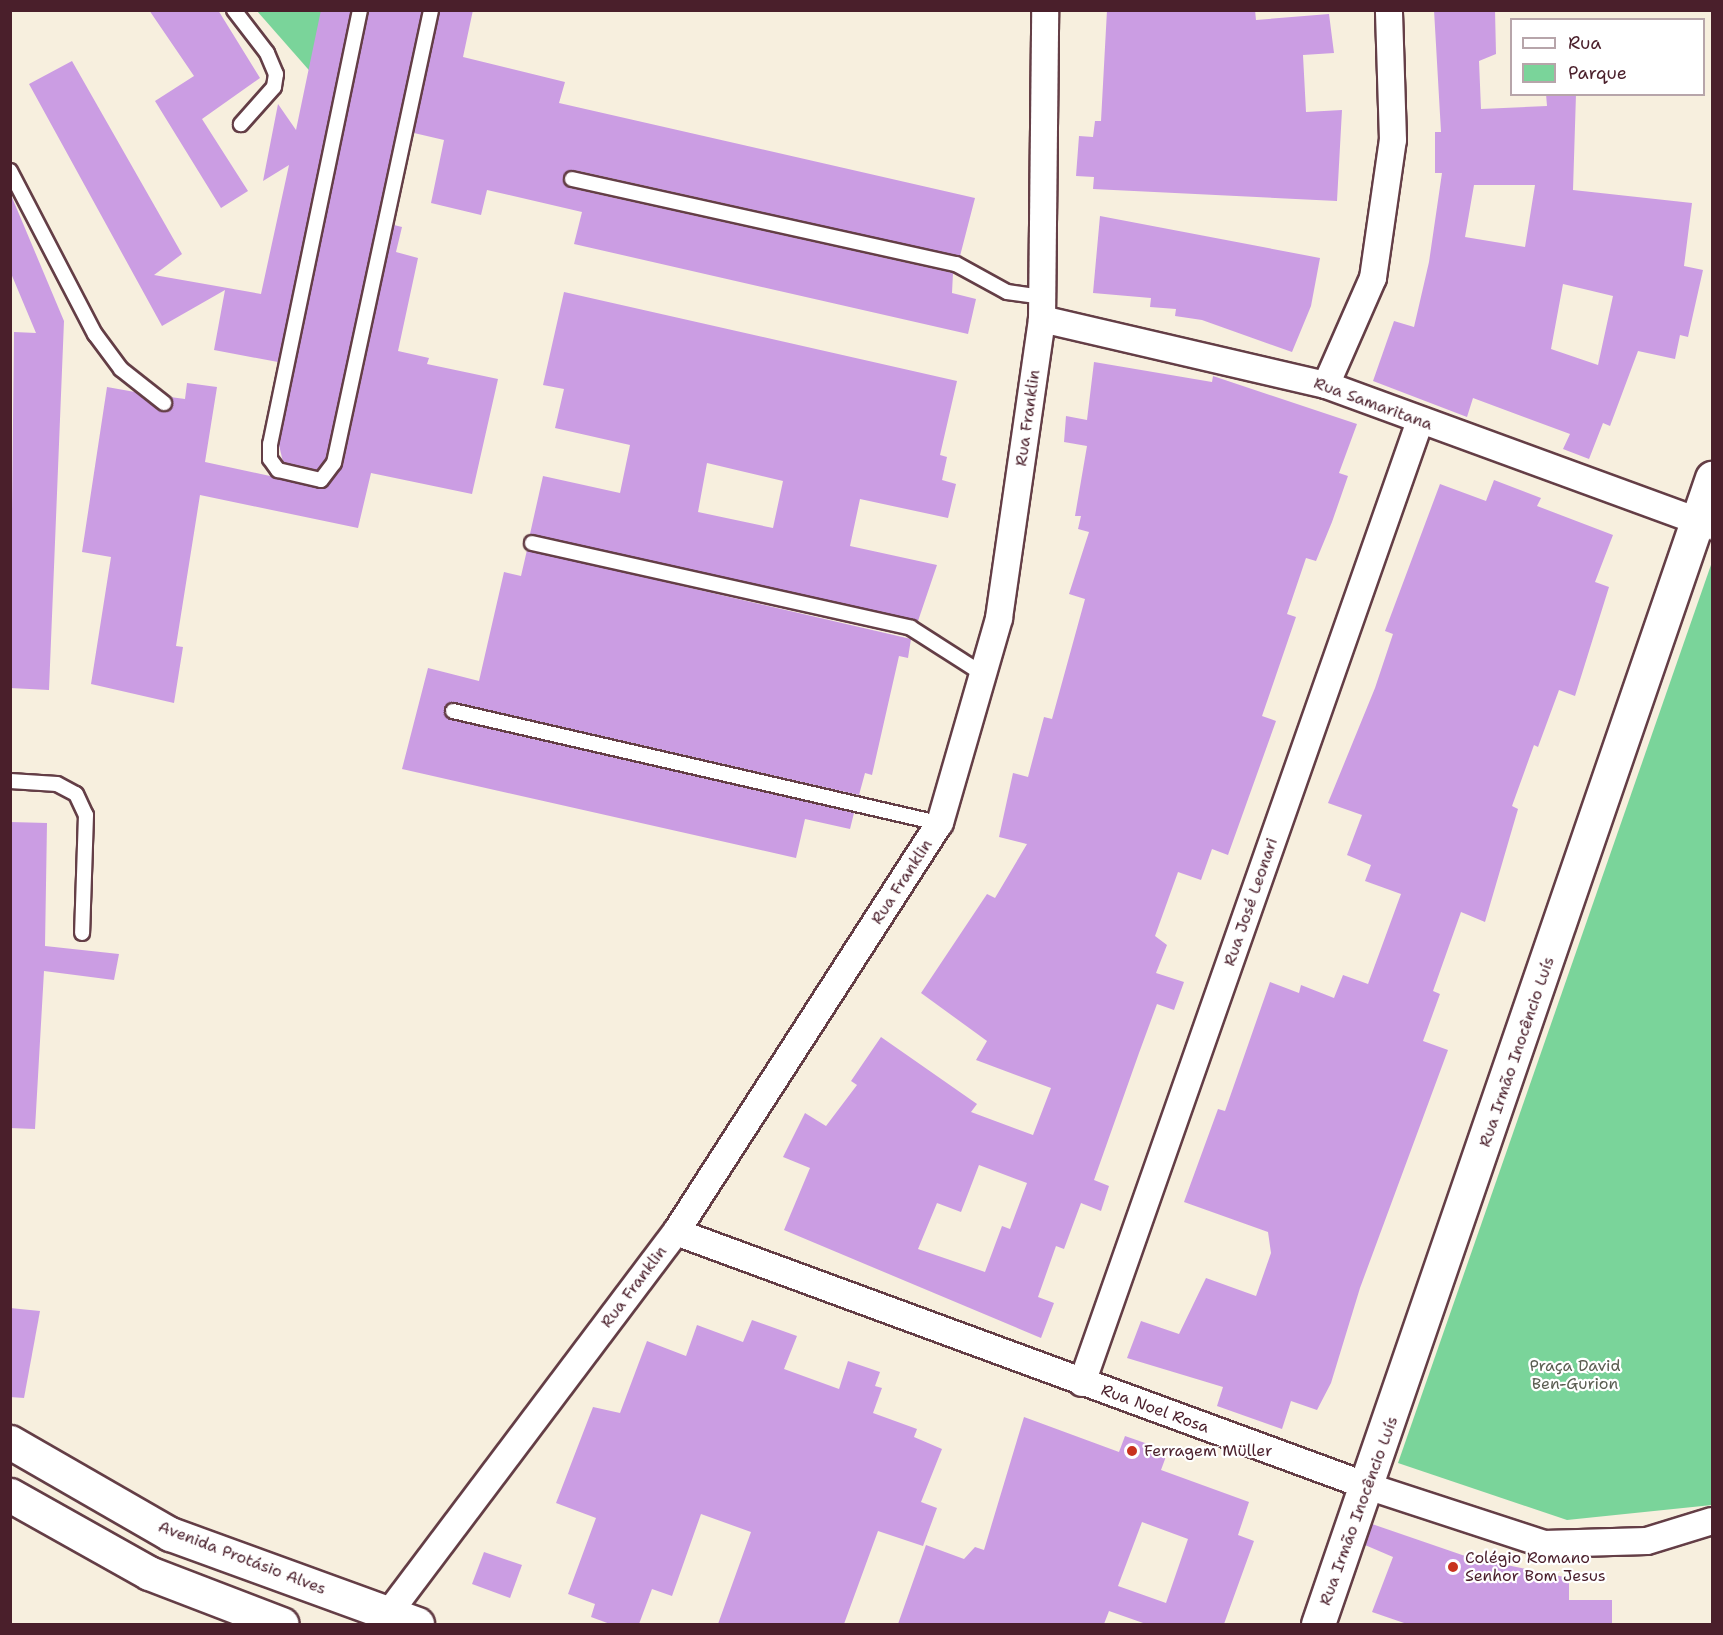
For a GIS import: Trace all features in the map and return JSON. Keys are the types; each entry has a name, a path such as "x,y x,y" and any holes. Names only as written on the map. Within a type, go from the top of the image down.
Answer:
{"street":[{"name":"Rua Franklin","path":"403,1619 676,1232 940,823 999,618 1042,308 1045,10"},
{"path":"1326,385 1373,278 1393,140 1389,10"},
{"name":"Rua Samaritana","path":"1042,308 1326,385 1704,523"},
{"name":"Rua José Leonari","path":"1082,1383 1420,421"},
{"name":"Rua Irmão Inocêncio Luís","path":"1318,1624 1370,1487 1704,523 1713,478"},
{"name":"Rua Noel Rosa","path":"676,1232 1370,1487 1545,1544 1647,1540 1713,1521"},
{"name":"Avenida Protásio Alves","path":"10,1442 170,1534 403,1619"},
{"path":"10,1495 149,1573 282,1624"}],"lane":[{"path":"234,10 267,53 276,74 274,87 242,124"},
{"path":"360,10 270,444 270,459 278,470 321,480 334,463 431,10"},
{"path":"10,171 95,334 121,369 164,404"},
{"path":"572,179 956,264 1042,308"},
{"path":"532,543 911,628 983,674"},
{"path":"453,711 940,823"},
{"path":"10,781 57,784 76,794 86,815 82,933"}],"green space":[{"path":"257,11 329,11 315,77"},
{"name":"Praça David Ben-Gurion","path":"1712,562 1712,1505 1567,1520 1398,1463"}],"building":[{"path":"149,10 218,10 260,78 202,119 248,191 221,208 155,101 194,76"},
{"path":"321,10 351,10 278,362 214,350 225,290 162,326 29,84 72,61 182,254 154,275 261,294 289,165 263,181 278,104 296,130"},
{"path":"369,10 422,10 326,459 317,470 283,462 279,445"},
{"path":"440,10 473,10 463,57 565,82 559,103 975,198 960,256 574,170 563,178 570,188 953,273 952,293 976,299 968,334 574,244 582,212 487,190 481,215 431,203 444,140 414,133"},
{"path":"1107,10 1255,10 1256,20 1329,14 1334,53 1303,55 1306,112 1342,110 1337,201 1093,189 1094,177 1076,176 1079,136 1093,137 1095,121 1101,121"},
{"path":"1434,10 1495,10 1496,54 1479,61 1481,109 1547,106 1546,96 1576,96 1573,190 1692,203 1684,266 1703,270 1688,337 1680,335 1675,359 1638,351 1610,426 1603,423 1589,459 1563,449 1570,434 1473,398 1467,417 1373,381 1394,321 1414,327 1429,262 1442,173 1435,173 1435,132 1441,132","holes":["1474,185 1535,185 1525,247 1465,237","1563,284 1613,296 1598,365 1551,349"]},
{"path":"11,195 64,321 49,690 10,688 14,332 36,333 10,271"},
{"path":"1100,216 1320,258 1311,306 1292,352 1202,320 1175,316 1176,309 1150,307 1151,298 1093,293"},
{"path":"394,225 402,227 396,252 418,258 398,351 429,358 427,364 498,379 472,494 371,473 358,528 200,495 176,646 183,647 174,703 91,684 111,557 82,552 107,387 135,392 163,412 171,408 170,397 185,399 187,383 217,387 205,462 325,488 343,465"},
{"path":"564,292 957,381 940,455 947,457 942,480 956,484 948,518 860,499 850,546 937,565 918,621 530,534 543,476 620,493 630,445 555,428 564,389 543,385","holes":["707,463 783,481 773,528 698,512"]},
{"path":"1094,362 1212,382 1213,376 1357,424 1339,473 1348,476 1332,522 1316,561 1306,558 1287,614 1296,617 1262,716 1276,721 1228,855 1212,849 1201,880 1178,872 1155,936 1167,945 1156,973 1184,982 1174,1010 1157,1004 1139,1053 1094,1180 1109,1186 1101,1211 1081,1203 1064,1249 1056,1246 1038,1297 1054,1303 1041,1338 784,1230 810,1168 783,1157 805,1113 826,1126 857,1085 851,1081 881,1037 977,1104 971,1112 1033,1135 1051,1088 976,1060 987,1041 921,993 987,894 995,898 1027,844 999,837 1013,773 1028,777 1044,717 1052,719 1085,599 1069,594 1089,532 1078,529 1081,516 1075,516 1087,446 1064,442 1066,416 1087,420","holes":["979,1165 1027,1183 1010,1229 1002,1226 985,1272 918,1249 937,1203 961,1212"]},
{"path":"1494,480 1541,498 1537,506 1613,535 1595,582 1609,587 1575,696 1559,690 1538,747 1534,745 1512,806 1518,809 1485,922 1461,912 1433,991 1440,994 1423,1041 1448,1050 1360,1288 1331,1383 1317,1410 1291,1401 1282,1429 1217,1406 1223,1387 1127,1358 1141,1321 1179,1334 1206,1278 1256,1296 1271,1253 1268,1232 1184,1202 1218,1109 1225,1111 1270,982 1299,993 1301,985 1334,998 1343,975 1368,984 1401,894 1365,881 1371,865 1347,855 1362,815 1328,803 1375,688 1393,634 1385,631 1440,484 1486,501"},
{"path":"527,550 911,639 908,658 899,656 872,775 865,773 859,795 455,702 444,708 451,720 854,813 850,829 805,819 796,858 402,769 428,668 479,681 504,572 521,576"},
{"path":"10,822 47,823 45,946 119,954 114,980 44,971 35,1129 10,1128"},
{"path":"10,1308 40,1311 24,1398 10,1397"},
{"path":"752,1320 797,1336 784,1369 839,1389 848,1361 880,1372 875,1386 882,1388 873,1413 917,1429 914,1437 942,1449 921,1502 937,1508 923,1546 878,1531 844,1624 718,1624 751,1532 701,1514 672,1596 652,1589 639,1624 610,1624 591,1617 595,1604 568,1594 596,1518 556,1503 593,1407 620,1413 647,1341 686,1356 697,1325 743,1342"},
{"path":"1024,1417 1119,1452 1125,1436 1168,1451 1161,1470 1249,1502 1238,1535 1254,1541 1224,1624 1146,1624 1109,1611 1104,1624 898,1624 926,1545 964,1559 975,1547 984,1550","holes":["1142,1522 1188,1539 1166,1603 1118,1586"]},
{"name":"Colégio Romano Senhor Bom Jesus","path":"1372,1524 1468,1557 1569,1578 1569,1600 1612,1600 1612,1624 1407,1624 1372,1612 1393,1557 1365,1545"},
{"path":"484,1552 522,1565 510,1598 472,1584"}],"place":[{"name":"Ferragem Müller","path":"1132,1451"},
{"name":"Colégio Romano Senhor Bom Jesus","path":"1453,1567"}]}
